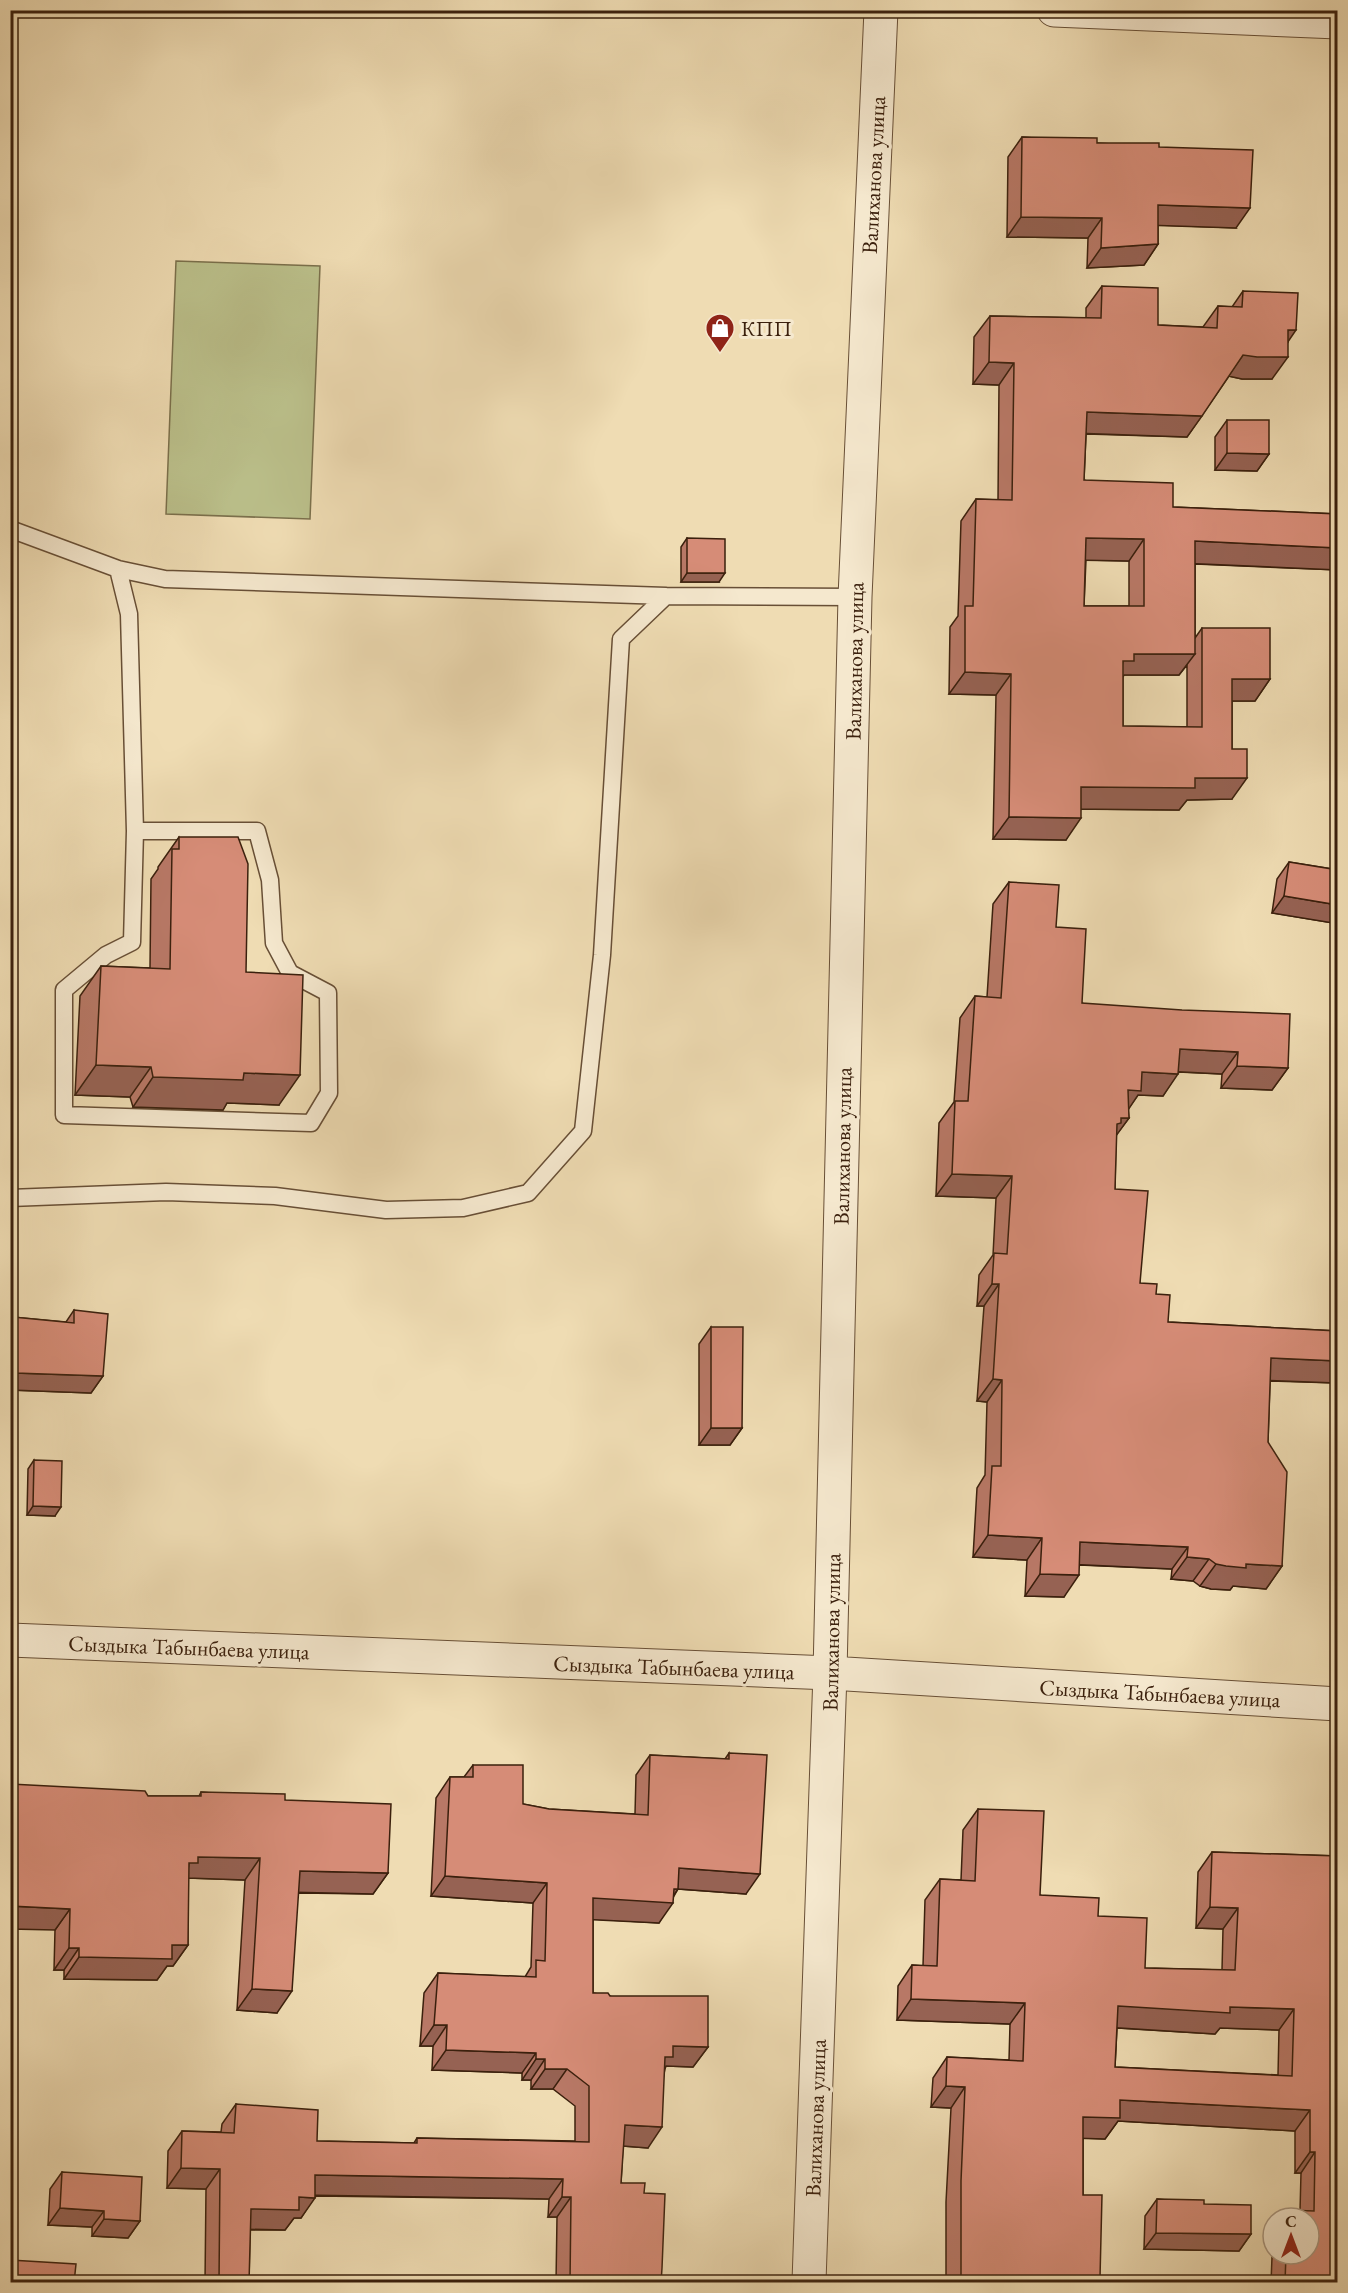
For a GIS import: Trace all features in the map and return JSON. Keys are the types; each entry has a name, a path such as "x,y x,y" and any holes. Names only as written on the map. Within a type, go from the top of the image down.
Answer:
{"street":[{"name":"Валиханова улица","path":"809,2283 830,1673 855,597 881,10"},
{"path":"1054,10 1338,22"},
{"name":"Сыздыка Табынбаева улица","path":"10,1640 830,1673 1338,1704"}],"lane":[{"path":"10,529 118,569 165,579 666,596 855,597"},
{"path":"118,569 129,614 135,831 132,942 106,955 64,990 64,1115 311,1124 329,1093 328,993 290,973 274,943 270,880 257,831 135,831"},
{"path":"10,1198 166,1192 275,1196 386,1210 463,1208 528,1193 582,1131 602,955 621,639 666,596"}],"green space":[{"path":"176,261 320,266 310,519 166,514"}],"building":[{"path":"1022,137 1097,138 1097,143 1159,143 1159,147 1253,150 1250,208 1158,205 1158,244 1101,248 1102,218 1021,217"},
{"path":"1102,286 1158,288 1158,325 1217,328 1218,306 1242,307 1243,291 1298,293 1296,330 1288,330 1288,357 1243,355 1202,416 1087,412 1084,480 1173,483 1173,507 1338,514 1338,548 1195,541 1195,654 1134,654 1134,661 1123,661 1123,726 1202,727 1202,628 1270,628 1270,679 1232,679 1232,749 1247,749 1247,778 1195,778 1195,788 1081,787 1081,818 1009,817 1011,674 965,672 965,606 973,606 976,499 1012,500 1014,363 989,362 990,316 1101,318","holes":["1086,538 1144,539 1144,606 1084,606"]},
{"path":"1227,420 1269,420 1269,454 1227,453"},
{"path":"687,538 725,539 725,573 687,573"},
{"path":"179,837 238,837 248,864 246,972 303,975 300,1075 244,1073 243,1080 153,1077 151,1067 96,1065 101,966 170,969 172,849 179,849"},
{"path":"1289,862 1338,870 1338,905 1284,896"},
{"path":"1009,882 1059,885 1056,927 1086,929 1082,1003 1290,1014 1288,1068 1237,1066 1238,1052 1180,1049 1178,1074 1142,1072 1141,1091 1128,1090 1129,1118 1121,1118 1121,1123 1117,1124 1115,1189 1148,1191 1140,1283 1157,1284 1156,1294 1170,1295 1168,1322 1338,1331 1338,1361 1271,1358 1268,1442 1287,1472 1282,1566 1246,1564 1246,1568 1216,1564 1209,1559 1187,1557 1188,1547 1080,1542 1079,1575 1040,1574 1042,1538 988,1535 992,1466 1001,1466 1002,1380 993,1379 999,1284 992,1284 994,1253 1007,1254 1012,1176 952,1174 955,1101 968,1101 975,996 1001,998"},
{"path":"74,1310 108,1314 103,1376 15,1373 10,1350 13,1317 74,1323"},
{"path":"711,1327 743,1327 742,1428 711,1428"},
{"path":"34,1460 62,1461 61,1507 33,1506"},
{"path":"729,1753 767,1755 760,1874 679,1868 678,1889 674,1889 673,1903 593,1898 593,1993 608,1993 610,1996 708,1996 708,2047 673,2046 673,2057 665,2057 662,2127 625,2125 621,2183 645,2183 644,2193 665,2194 661,2283 570,2283 571,2197 562,2197 563,2179 315,2175 315,2198 299,2197 299,2210 251,2209 249,2283 219,2283 220,2169 181,2168 182,2131 234,2133 236,2104 318,2110 317,2141 417,2143 417,2138 589,2142 589,2086 567,2069 545,2069 545,2059 536,2059 536,2053 446,2050 447,2025 434,2025 438,1973 536,1977 536,1960 545,1961 547,1883 445,1876 450,1777 473,1777 473,1765 523,1765 523,1804 549,1809 648,1815 650,1755 729,1759"},
{"path":"10,1784 145,1791 148,1796 201,1796 201,1792 285,1794 285,1800 391,1804 388,1873 300,1871 292,1991 252,1989 260,1858 198,1857 198,1863 189,1863 188,1945 172,1945 172,1959 79,1957 79,1948 69,1948 70,1909 10,1906"},
{"path":"978,1809 1044,1811 1040,1895 1099,1898 1098,1916 1147,1918 1145,1968 1235,1970 1238,1908 1210,1907 1212,1852 1338,1856 1338,2283 1285,2283 1286,2266 1321,2266 1321,2206 1314,2206 1315,2152 1310,2152 1310,2110 1120,2100 1120,2118 1083,2117 1083,2195 1102,2195 1100,2278 1130,2279 1130,2283 961,2283 961,2181 965,2087 946,2086 947,2057 1023,2061 1025,2003 911,1999 912,1965 937,1966 940,1879 975,1881","holes":["1118,2006 1230,2013 1230,2007 1294,2009 1292,2076 1115,2067"]},
{"path":"62,2172 142,2177 140,2221 104,2219 104,2211 60,2208"},
{"path":"1157,2199 1204,2200 1204,2204 1251,2205 1251,2234 1156,2233"},
{"path":"10,2260 76,2264 74,2283 10,2283"},
{"path":"323,2276 360,2278 360,2276 474,2283 323,2283"}],"place":[{"name":"КПП","path":"720,354"}]}
